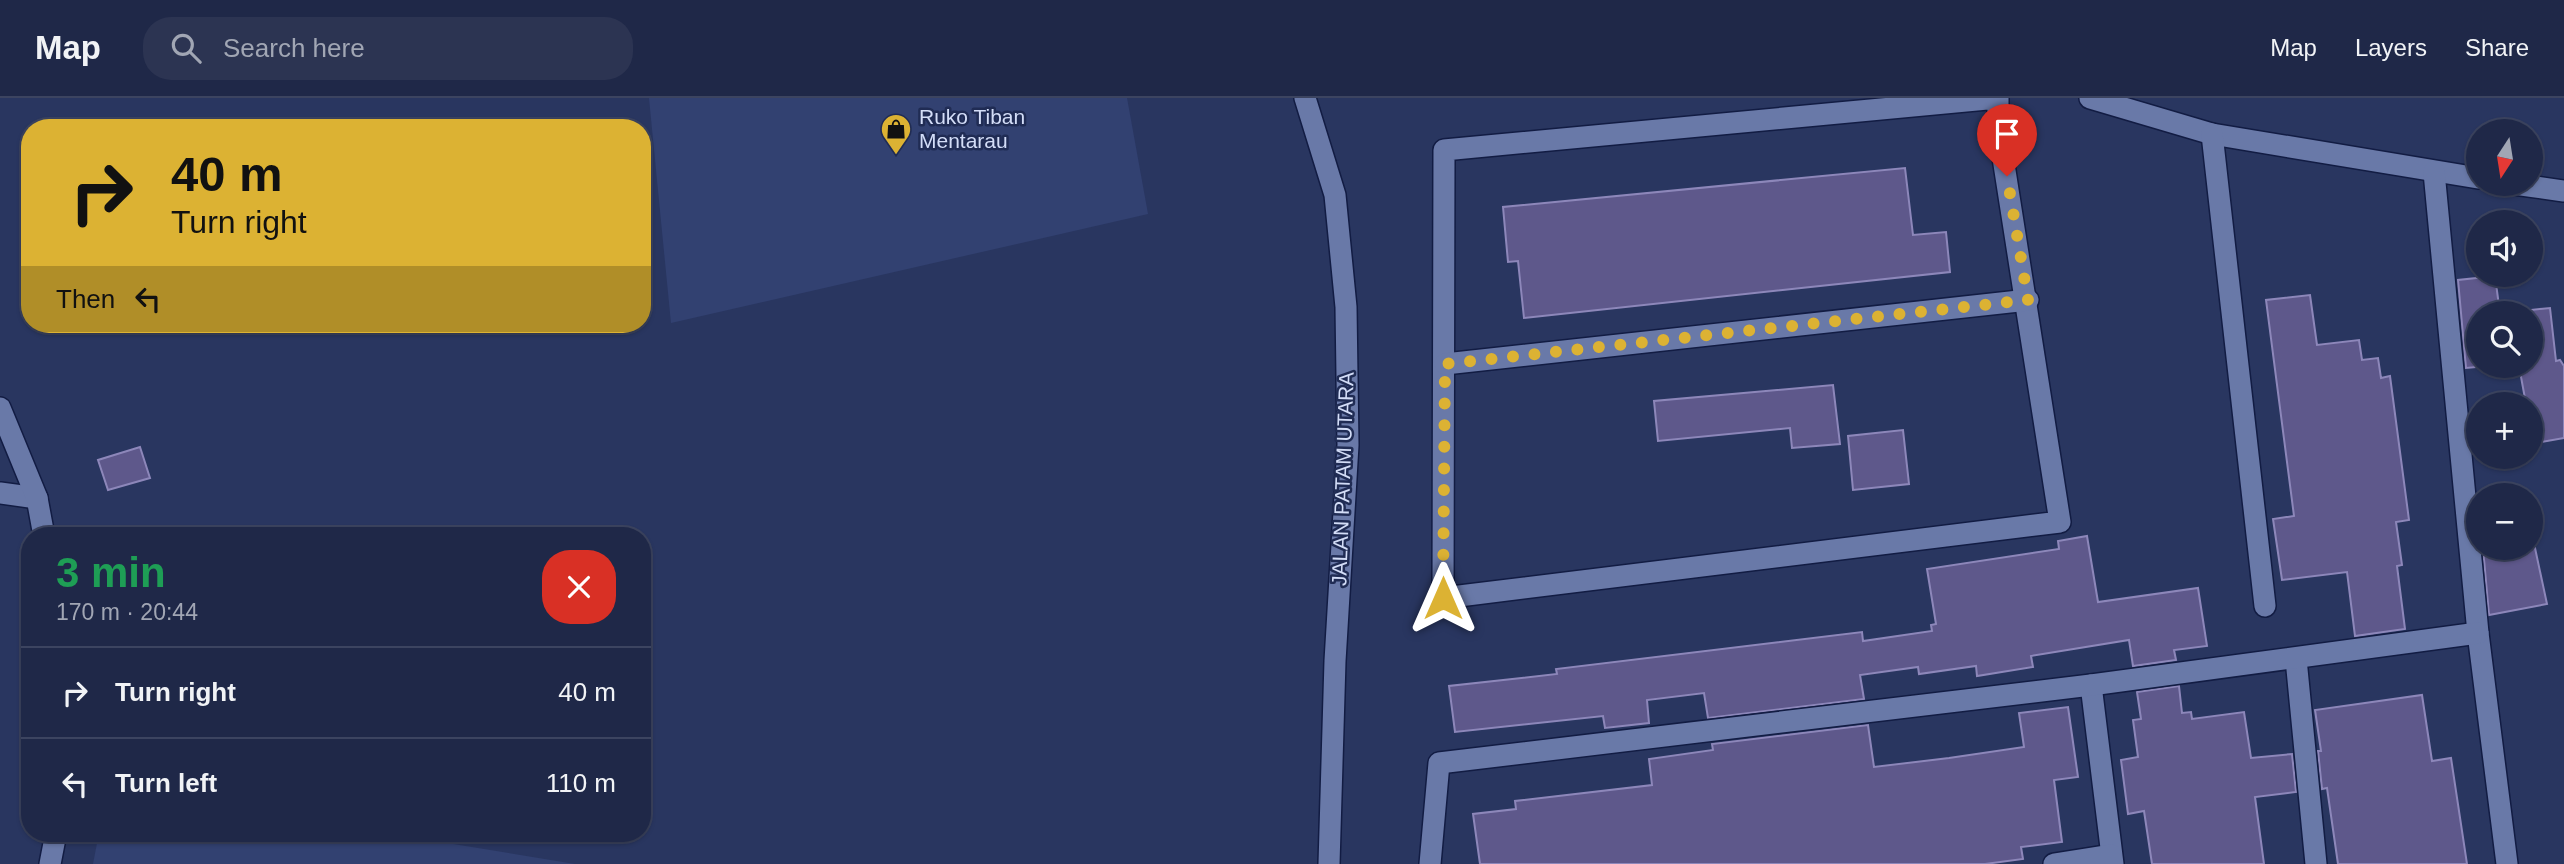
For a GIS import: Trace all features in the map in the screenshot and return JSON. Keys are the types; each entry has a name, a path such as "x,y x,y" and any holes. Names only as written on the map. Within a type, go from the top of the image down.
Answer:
{"street":[{"name":"JALAN PATAM UTARA","path":"1305,98 1335,194 1346,307 1348,445 1335,661 1329,864"},
{"path":"1998,98 1998,126 2028,300 2060,522 1443,598 1444,150 1998,98"},
{"path":"2090,98 2127,104 2212,134 2466,176"},
{"path":"2212,134 2265,606"},
{"path":"2434,172 2478,633 2507,864"},
{"path":"2543,188 2564,191"},
{"path":"1445,364 2028,300"},
{"path":"0,408 37,498 42,527"},
{"path":"0,493 37,498"},
{"path":"1430,864 1440,763 2296,660 2478,633"},
{"path":"2296,660 2316,864"},
{"path":"2054,864 2112,859 2091,685"},
{"path":"50,864 54,842"}],"shaded area":[{"name":"Ruko Tiban Mentarau","path":"649,98 1127,98 1148,214 671,323"},
{"path":"97,842 441,842 575,864 93,864"}],"building":[{"path":"1905,168 1913,235 1946,232 1950,272 1524,318 1518,261 1508,262 1503,207"},
{"path":"2466,279 2466,287 2496,287 2498,301 2466,301 2466,368 2458,280"},
{"path":"2310,295 2317,345 2359,340 2362,360 2378,358 2381,378 2390,376 2409,520 2396,522 2402,565 2397,566 2405,629 2355,636 2347,572 2282,580 2273,519 2294,516 2266,300"},
{"path":"2550,308 2556,361 2560,360 2564,366 2564,438 2543,442 2543,392 2524,392 2521,378 2543,378 2543,309"},
{"path":"1833,385 1840,444 1792,448 1790,428 1658,441 1654,401"},
{"path":"1903,430 1909,484 1853,490 1848,436"},
{"path":"140,447 150,478 108,490 98,460"},
{"path":"2087,536 2098,602 2198,588 2207,646 2174,650 2176,660 2133,666 2129,640 2031,656 2033,667 1977,676 1976,666 1919,674 1918,667 1860,675 1864,699 1708,718 1704,693 1647,700 1649,723 1605,728 1603,716 1455,732 1449,686 1557,674 1556,669 1862,632 1863,641 1932,631 1931,625 1936,624 1927,569 2059,549 2058,541"},
{"path":"2484,560 2538,560 2547,604 2489,615"},
{"path":"2179,686 2182,713 2191,712 2192,719 2244,712 2251,758 2292,754 2296,792 2255,797 2264,864 2152,864 2144,811 2128,814 2121,760 2138,757 2133,720 2141,719 2137,692"},
{"path":"2422,695 2432,761 2451,758 2467,864 2338,864 2327,788 2322,789 2318,751 2321,751 2315,710"},
{"path":"2068,707 2078,777 2054,780 2062,842 2021,847 2023,859 1985,864 1480,864 1473,814 1516,809 1515,801 1652,785 1649,759 1713,750 1712,744 1868,725 1874,767 1949,758 2024,747 2019,713"}],"place":[{"name":"Ruko Tiban Mentarau","path":"896,156"}],"route":[{"path":"1443,598 1445,364 2028,300 2007,176"}]}
